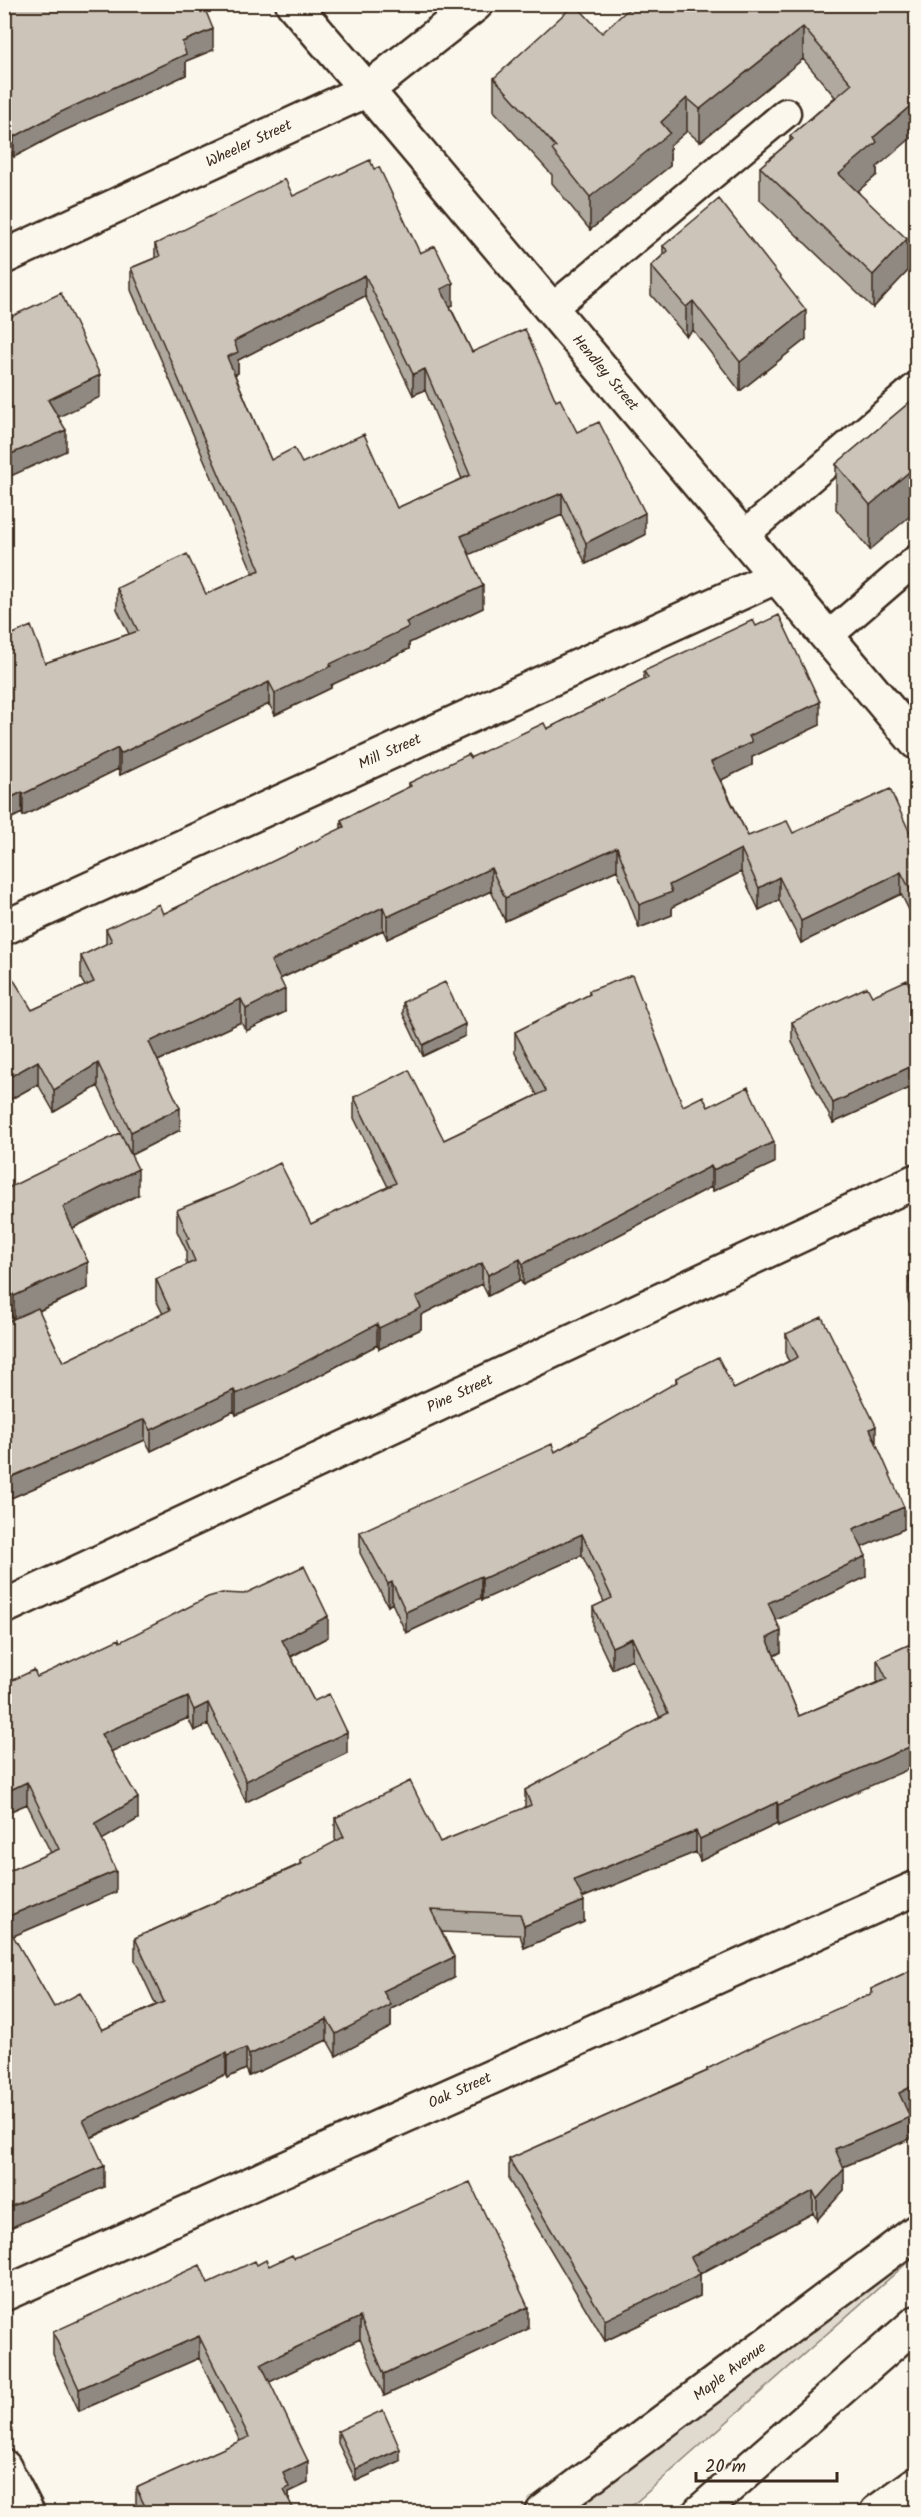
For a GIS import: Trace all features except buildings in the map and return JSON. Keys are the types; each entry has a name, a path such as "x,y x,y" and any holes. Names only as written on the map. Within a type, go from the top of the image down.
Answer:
{"main road":[{"name":"Hendley Street","path":"293,4 916,742"},
{"name":"Wheeler Street","path":"4,257 367,90 476,4"},
{"name":"Mill Street","path":"4,928 775,577"},
{"name":"Pine Street","path":"4,1606 916,1181"},
{"name":"Oak Street","path":"4,2294 916,1888"},
{"name":"Maple Avenue","path":"543,2512 916,2232"},
{"path":"699,2512 916,2323"},
{"path":"4,2467 27,2512"},
{"path":"878,2512 916,2484"}],"lane":[{"path":"551,309 786,113"},
{"path":"742,537 916,387"},
{"path":"827,637 916,560"}],"shaded area":[{"path":"916,2245 916,2255 625,2512 569,2512"}]}
